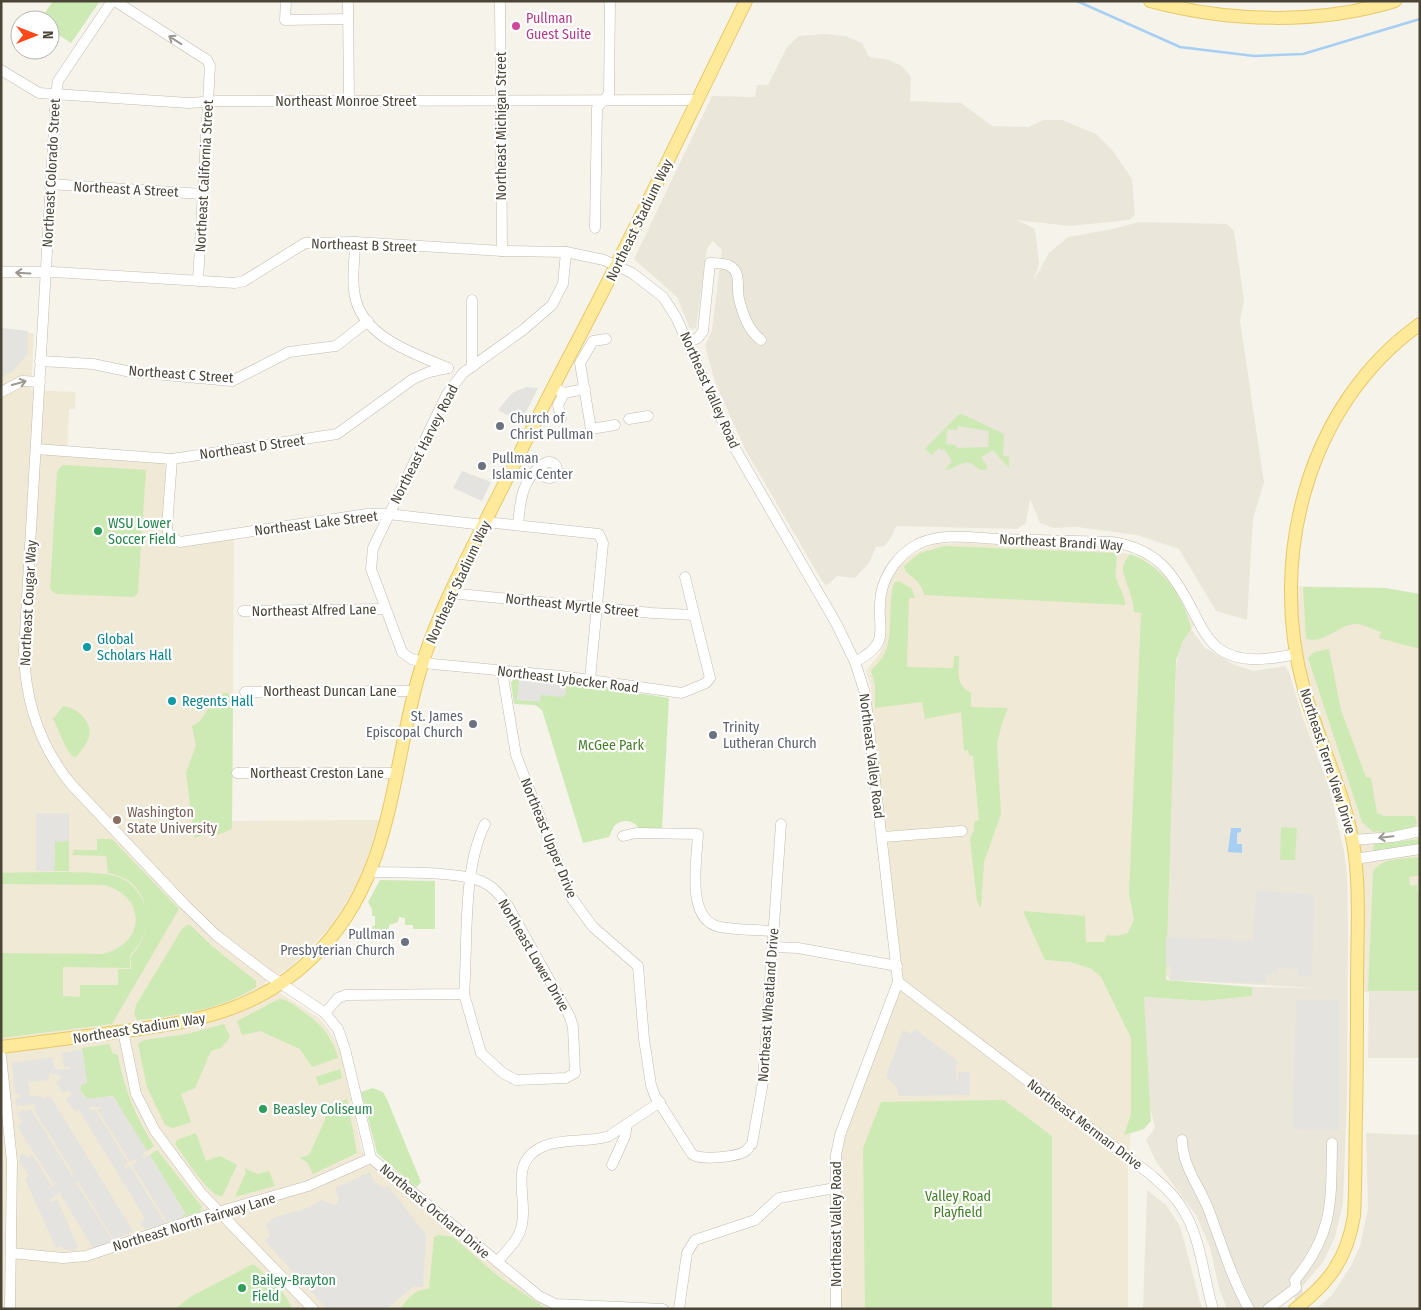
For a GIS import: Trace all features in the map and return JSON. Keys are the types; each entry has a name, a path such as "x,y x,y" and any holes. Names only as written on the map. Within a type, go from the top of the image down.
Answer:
{"main road":[{"name":"Northeast Stadium Way","path":"1,1047 180,1024 216,1015 248,1002 280,984 311,960 337,930 358,898 371,872 386,825 414,691 422,662 450,593 484,525 559,390 617,265 746,1"},
{"path":"1152,2 1208,14 1273,17 1345,13 1395,1"},
{"name":"Northeast Terre View Drive","path":"1295,1309 1325,1283 1335,1270 1350,1236 1354,1216 1358,919 1353,840 1336,779 1305,691 1296,654 1290,586 1294,535 1302,500 1313,466 1329,432 1364,378 1382,357 1420,324"}],"street":[{"name":"Northeast California Street","path":"114,1 207,60 210,70 198,281"},
{"name":"Northeast Colorado Street","path":"40,361 49,184 58,81 114,1"},
{"path":"286,1 285,20 348,19"},
{"path":"348,1 349,101"},
{"name":"Northeast Michigan Street","path":"500,1 502,251"},
{"path":"596,228 597,108 609,94 610,1"},
{"name":"Northeast Monroe Street","path":"1,70 39,93 208,103 218,101 698,100"},
{"name":"Northeast A Street","path":"49,184 203,194"},
{"path":"355,242 355,298 368,320 393,345 448,368 459,376"},
{"name":"Northeast B Street","path":"1,272 46,272 235,283 244,281 305,243 355,242 502,251 566,252 617,265"},
{"name":"Northeast Harvey Road","path":"422,662 407,658 402,652 384,609 371,569 371,558 388,514 447,394 459,376 523,330 552,305 563,284 566,252"},
{"path":"689,342 698,338 703,331 710,263 727,264 735,270 738,278 739,298 750,329 761,340"},
{"name":"Northeast Valley Road","path":"617,265 642,280 663,297 676,316 733,445 836,623 855,662 865,693 883,837 898,982 840,1135 836,1155 836,1309"},
{"path":"472,300 472,366"},
{"name":"Northeast C Street","path":"40,361 93,364 131,372 232,381 289,352 336,346 368,320"},
{"path":"606,339 594,340 581,360 591,429 615,425"},
{"name":"Northeast Cougar Way","path":"40,361 24,651 28,700 40,736 58,768 71,784 184,904 216,935 280,984"},
{"name":"Northeast D Street","path":"36,449 172,459 337,434 413,378 448,368"},
{"path":"1,392 22,381 40,382"},
{"path":"561,418 558,405 559,390 585,389"},
{"path":"629,419 648,416"},
{"name":"Northeast Lake Street","path":"172,459 167,527 169,536 180,542 367,514 388,514 484,525 494,522 595,533 601,536 603,543 597,607"},
{"path":"518,525 524,488 533,473 544,464"},
{"name":"Northeast Brandi Way","path":"855,662 871,653 877,645 880,634 881,595 891,568 904,554 918,544 948,538 1112,542 1138,548 1154,557 1172,574 1205,632 1219,648 1252,660 1296,654"},
{"path":"685,578 694,615"},
{"name":"Northeast Myrtle Street","path":"450,593 652,613 694,615"},
{"path":"590,679 597,607"},
{"name":"Northeast Alfred Lane","path":"243,611 384,609"},
{"name":"Northeast Lybecker Road","path":"422,662 590,679 682,693 706,683 710,678 694,615"},
{"name":"Northeast Upper Drive","path":"502,671 516,755 571,897 593,927 638,966 644,1039 651,1085 655,1096 695,1157 715,1157"},
{"name":"Northeast Duncan Lane","path":"245,692 414,691"},
{"name":"Northeast Creston Lane","path":"237,773 397,773"},
{"path":"324,1013 338,998 346,995 464,994 470,878 479,835 485,824"},
{"name":"Northeast Wheatland Drive","path":"715,1157 740,1153 747,1150 752,1144 763,1082 781,824"},
{"path":"883,837 962,831"},
{"path":"1353,840 1393,837 1420,831"},
{"path":"623,836 636,834 698,834 695,896 698,909 705,918 718,926 774,931"},
{"path":"1355,859 1420,849"},
{"name":"Northeast Lower Drive","path":"371,872 470,878 492,887 503,899 570,1017 573,1027 575,1073 566,1078 516,1080 503,1073 481,1053 464,994"},
{"path":"773,947 798,948 897,966"},
{"name":"Northeast Merman Drive","path":"898,982 1150,1174 1169,1192 1183,1208 1197,1243 1213,1309"},
{"name":"Northeast Orchard Drive","path":"280,984 324,1013 338,1029 345,1050 371,1158 539,1296 556,1304 663,1309"},
{"path":"123,1031 130,1075 141,1108 181,1169 219,1212 313,1309"},
{"path":"1,1056 12,1161 10,1309"},
{"path":"497,1262 519,1233 522,1224 520,1178 530,1157 546,1145 600,1139 620,1130 660,1102"},
{"path":"612,1166 625,1136 627,1124"},
{"path":"1182,1140 1186,1165 1207,1206 1231,1272 1249,1309"},
{"path":"1305,1301 1294,1282 1316,1251 1328,1222 1332,1143"},
{"name":"Northeast North Fairway Lane","path":"11,1253 63,1258 86,1256 219,1212 308,1186 371,1158"},
{"path":"679,1309 687,1253 694,1240 755,1220 779,1198 835,1188"},
{"path":"1268,1309 1296,1288"}],"shaded area":[{"path":"824,34 845,36 862,43 869,57 889,60 902,66 911,77 910,101 961,103 992,126 1028,127 1044,120 1062,120 1096,134 1113,151 1132,179 1135,215 1129,220 1070,226 1017,220 1035,229 1039,264 1034,280 1049,253 1068,237 1139,222 1227,224 1234,231 1244,300 1240,321 1264,482 1253,519 1247,620 1216,611 1179,549 1137,535 1077,527 1054,528 1040,523 1030,499 1026,523 1017,529 896,526 891,538 884,546 876,547 869,563 855,578 837,576 826,586 822,581 746,451 715,382 705,346 712,330 722,250 713,241 707,248 696,328 690,329 677,297 634,259 712,96 755,97 757,85 768,85 787,47 799,36"},
{"path":"1,328 28,331 28,353 14,370 1,378"},
{"name":"Washington State University","path":"1,331 34,333 31,390 76,392 75,409 69,409 67,455 166,461 162,527 166,540 180,547 234,539 232,821 380,820 360,879 333,924 292,966 264,983 319,1018 334,1037 340,1049 362,1151 375,1167 532,1297 559,1309 1,1309"},
{"path":"526,387 538,388 521,422 498,410 512,393"},
{"path":"462,471 491,482 482,501 453,488"},
{"path":"966,543 1113,550 1143,558 1166,576 1194,625 1182,642 1176,660 1166,994 1131,993 1134,1103 1128,1161 1128,1309 840,1309 840,1158 843,1143 903,980 871,706 871,687 866,671 880,653 884,644 886,597 891,581 901,564 914,554 936,544"},
{"path":"1290,586 1385,588 1420,594 1420,991 1358,992 1355,859 1305,691"},
{"path":"1191,629 1205,648 1235,665 1254,671 1285,666 1289,672 1303,718 1329,787 1344,851 1347,873 1348,924 1347,1097 1343,1203 1335,1237 1323,1262 1302,1287 1307,1309 1297,1309 1294,1295 1275,1309 1227,1309 1219,1288 1210,1247 1196,1215 1157,1163 1146,1140 1155,1128 1150,1107 1143,997 1205,1001 1252,996 1252,987 1318,988 1170,980 1166,974 1176,668 1179,649"},
{"path":"519,680 566,684 566,694 562,697 541,695 540,702 517,700"},
{"path":"36,813 69,813 69,841 55,842 54,871 36,871"},
{"path":"1256,891 1314,894 1312,976 1298,976 1298,969 1277,968 1277,974 1266,974 1266,983 1170,980 1171,966 1166,965 1166,937 1253,941"},
{"path":"1369,991 1420,991 1420,1058 1368,1058"},
{"path":"1296,1000 1339,1000 1339,1130 1293,1129"},
{"path":"915,1029 959,1062 956,1066 956,1080 958,1079 958,1072 970,1072 970,1095 899,1096 896,1086 886,1077 903,1030 911,1034"},
{"path":"82,1050 87,1083 80,1086 82,1095 87,1099 113,1096 147,1151 142,1154 144,1158 150,1155 185,1213 181,1218 167,1222 132,1165 137,1162 135,1159 130,1162 98,1110 102,1107 90,1107 90,1111 95,1109 128,1163 124,1166 125,1169 130,1166 165,1223 161,1226 145,1229 140,1222 145,1218 79,1110 75,1112 66,1099 72,1093 68,1090 63,1093 56,1082 61,1079 61,1076 50,1073 48,1080 30,1082 28,1076 30,1096 39,1096 44,1099 50,1096 133,1231 114,1240 79,1183 83,1179 72,1186 77,1184 113,1241 93,1248 60,1194 64,1190 49,1200 51,1202 57,1199 78,1247 72,1251 63,1249 62,1246 56,1248 25,1179 29,1176 20,1162 20,1155 24,1154 27,1157 32,1154 51,1185 46,1190 60,1181 54,1184 17,1126 22,1122 17,1114 24,1109 26,1111 31,1109 71,1174 67,1178 78,1171 73,1173 33,1108 37,1104 16,1106 16,1098 20,1097 20,1094 15,1094 12,1063 52,1057 55,1069 70,1069 70,1066 64,1067 62,1053"},
{"path":"1366,1133 1420,1135 1420,1309 1316,1309 1332,1295 1351,1266 1360,1246 1368,1208"},
{"path":"370,1172 373,1180 383,1188 388,1186 426,1235 423,1287 413,1287 386,1309 327,1309 265,1241 270,1236 266,1226 272,1218 308,1208 321,1200 336,1205 339,1199 335,1188"},
{"path":"1147,1190 1166,1205 1180,1226 1202,1309 1143,1309"}],"green space":[{"path":"53,1 100,1 71,43 60,36 60,10 47,10"},
{"path":"962,414 1004,434 1003,456 1009,457 1009,468 993,450 981,457 988,468 985,470 980,470 972,464 965,463 945,470 952,461 944,449 939,448 931,455 925,449 958,415","holes":["958,426 989,431 988,447 957,448 956,445 946,444 947,429 957,430"]},
{"name":"WSU Lower Soccer Field","path":"64,465 146,470 138,593 134,597 56,594 50,589 57,472"},
{"path":"945,546 1115,553 1117,560 1116,578 1123,594 1125,605 924,595 920,584 907,573 904,566 920,553"},
{"path":"1130,554 1152,566 1170,584 1183,605 1191,629 1182,643 1176,660 1166,980 1252,987 1252,996 1205,1001 1144,997 1151,1121 1144,1129 1124,1135 1131,1114 1131,1038 1101,977 1092,969 1071,962 1045,960 1023,911 1085,916 1086,942 1104,942 1107,935 1117,936 1128,933 1134,919 1129,894 1141,613 1134,612 1123,569 1125,561"},
{"path":"899,581 912,589 915,598 909,598 907,667 953,668 954,656 959,656 959,678 962,686 971,693 971,707 1008,708 997,744 1001,814 984,862 981,908 977,901 970,839 974,830 974,822 979,820 973,756 969,755 968,750 964,751 961,712 925,719 922,702 875,708 875,685 871,671 884,655 888,645 892,591 894,583"},
{"path":"1303,587 1385,588 1420,594 1420,649 1379,638 1381,632 1358,624 1344,627 1320,639 1306,639"},
{"path":"1329,649 1341,710 1366,777 1371,778 1377,813 1384,816 1415,816 1417,823 1413,828 1380,834 1380,831 1373,832 1362,822 1308,658 1314,652"},
{"name":"McGee Park","path":"514,678 592,686 669,698 662,829 640,830 632,822 625,821 614,826 609,837 583,843 542,710 535,705 514,704 511,683"},
{"path":"224,693 228,693 233,701 232,829 217,835 216,831 194,838 186,772 196,746 192,726 199,722 216,698"},
{"path":"63,706 78,712 89,726 88,740 76,757 72,756 66,747 53,719"},
{"path":"1281,827 1297,828 1295,860 1280,860"},
{"path":"97,839 112,839 179,909 112,1024 1,1038 1,953 103,954 117,949 127,941 134,931 136,920 134,909 128,899 118,891 104,885 1,884 1,873 81,872 111,875 121,878 134,887 142,899 133,885 122,877 108,873 106,856 72,855 74,851 72,850 97,850","holes":["145,930 139,945 131,956 131,969 118,969 118,985 80,985 80,997 63,996 63,967 130,968 130,955 138,945"]},
{"path":"1420,839 1420,845 1373,850 1374,844"},
{"path":"55,841 69,841 69,871 54,871"},
{"path":"1420,857 1420,875 1409,877 1410,886 1417,885 1420,904 1420,991 1368,991 1373,872 1376,867 1387,861"},
{"path":"380,880 435,881 435,929 413,929 413,925 405,925 405,918 399,917 398,922 389,925 388,937 381,937 381,940 375,940 372,926 375,926 375,916 372,916 372,909 368,902"},
{"path":"190,925 213,947 256,981 256,987 243,995 214,1006 183,1014 137,1020 134,1014 136,1005 182,929"},
{"path":"279,999 291,1003 323,1029 332,1042 338,1058 312,1067 300,1049 260,1031 242,1035 237,1021"},
{"path":"224,1024 230,1037 221,1048 211,1051 195,1088 181,1094 191,1122 173,1128 165,1125 147,1087 138,1044 144,1040 187,1034"},
{"path":"109,1044 113,1054 118,1056 132,1103 154,1146 147,1151 113,1096 87,1099 80,1090 81,1084 87,1082 82,1048"},
{"path":"340,1069 342,1078 319,1086 316,1077"},
{"path":"373,1088 383,1092 386,1097 421,1182 416,1188 377,1153 361,1092"},
{"path":"347,1099 357,1153 313,1174 307,1162 300,1158 309,1155 325,1120 325,1107"},
{"name":"Valley Road Playfield","path":"1004,1100 1052,1136 1052,1309 865,1309 863,1148 881,1102"},
{"path":"196,1133 206,1161 220,1156 237,1165 222,1197 203,1182 175,1144 177,1140"},
{"path":"157,1150 202,1207 200,1212 182,1217 185,1213 150,1155"},
{"path":"244,1168 258,1174 269,1171 275,1186 235,1197 246,1172"},
{"path":"439,1235 453,1237 499,1277 547,1309 400,1309 416,1292 429,1289 434,1237"},
{"name":"Bailey-Brayton Field","path":"253,1264 281,1290 292,1309 175,1309 190,1297"}],"water":[{"path":"1231,828 1241,828 1241,832 1237,833 1237,844 1242,844 1242,853 1228,852"}],"waterway":[{"path":"1077,1 1180,47 1254,56 1303,54 1420,19"}],"place":[{"name":"Pullman Guest Suite","path":"516,26"},
{"name":"Church of Christ Pullman","path":"500,426"},
{"name":"Pullman Islamic Center","path":"482,466"},
{"name":"WSU Lower Soccer Field","path":"98,531"},
{"name":"Global Scholars Hall","path":"87,647"},
{"name":"Regents Hall","path":"172,701"},
{"name":"St. James Episcopal Church","path":"473,724"},
{"name":"Trinity Lutheran Church","path":"713,735"},
{"name":"Washington State University","path":"117,820"},
{"name":"Pullman Presbyterian Church","path":"405,942"},
{"name":"Beasley Coliseum","path":"263,1109"},
{"name":"Bailey-Brayton Field","path":"242,1288"}]}
